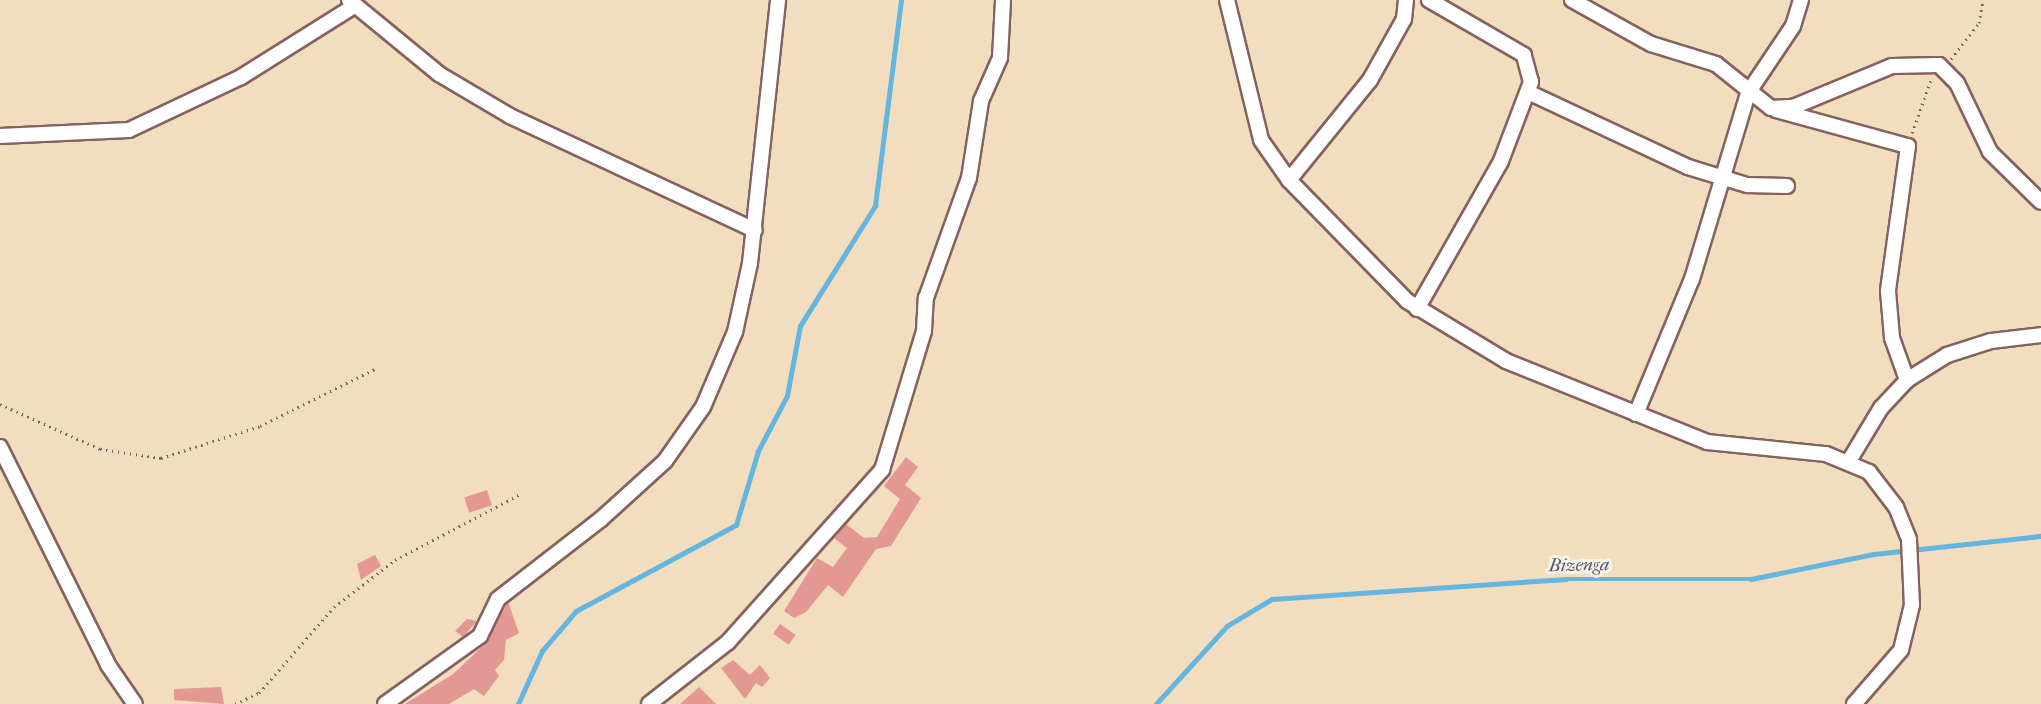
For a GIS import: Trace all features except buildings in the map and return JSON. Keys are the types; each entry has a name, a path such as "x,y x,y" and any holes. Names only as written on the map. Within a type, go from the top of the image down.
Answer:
{"street":[{"path":"385,704 480,636 498,599 600,520 665,461 703,407 735,332 755,230 778,0"},
{"path":"648,704 728,642 882,470 924,331 926,298 969,178 981,101 1000,58 1003,0"},
{"path":"1227,0 1261,140 1289,180 1417,309 1506,361 1636,414 1720,445 1849,460 1869,472 1896,507 1914,567 1912,606 1901,650 1854,704"},
{"path":"1289,180 1370,80 1404,19 1406,0"},
{"path":"1417,309 1501,161 1528,92 1531,66 1524,56 1429,0"},
{"path":"1572,0 1651,44 1716,64 1748,93 1771,108 1804,122 1908,146 1888,291 1892,338 1908,380"},
{"path":"1636,414 1692,279 1748,93 1793,26 1801,0"},
{"path":"0,136 129,130 241,77 352,3 439,74 510,116 755,230"},
{"path":"1771,108 1793,106 1893,66 1939,65 1957,82 1990,152 2041,202"},
{"path":"1528,92 1648,151 1721,178 1787,186"},
{"path":"1849,460 1881,408 1908,380 1947,355 1980,344 2041,335"},
{"path":"0,447 108,665 135,704"}],"path":[{"path":"1908,146 1922,93 1939,65 1955,57 1979,23 1983,0"},
{"path":"0,404 100,449 161,458 261,426 375,369"},
{"path":"236,704 259,693 334,608 395,560 519,495"}],"waterway":[{"path":"518,704 542,651 576,611 736,525 758,451 787,396 800,326 875,206 901,0"},
{"name":"Bizenga","path":"1156,704 1227,626 1272,599 1566,579 1751,579 1874,554 2041,536"}]}
